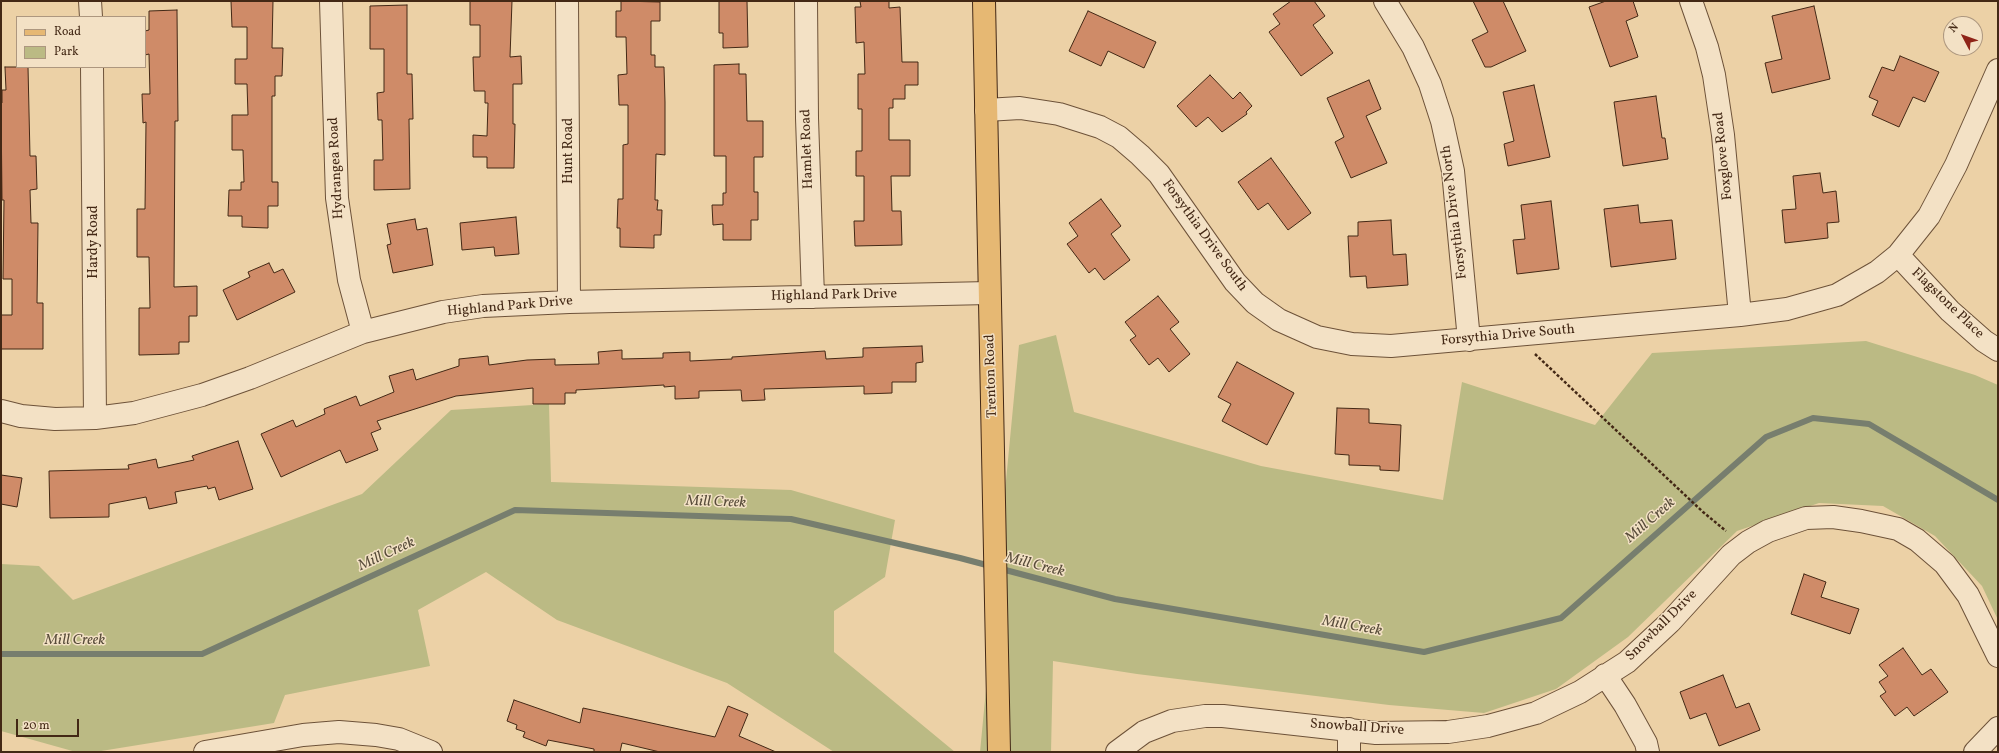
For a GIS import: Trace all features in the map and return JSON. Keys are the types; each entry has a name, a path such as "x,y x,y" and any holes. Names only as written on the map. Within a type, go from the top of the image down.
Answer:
{"main road":[{"name":"Trenton Road","path":"984,1 999,752"}],"street":[{"path":"90,1 91,16"},
{"name":"Hydrangea Road","path":"331,1 336,198 341,239 349,280 363,332"},
{"name":"Hunt Road","path":"567,1 569,302"},
{"name":"Hamlet Road","path":"806,1 807,118 813,297"},
{"name":"Forsythia Drive North","path":"1385,1 1413,47 1430,84 1442,121 1453,171 1469,340"},
{"name":"Foxglove Road","path":"1691,1 1707,47 1714,75 1722,135 1740,316"},
{"name":"Hardy Road","path":"92,68 95,418"},
{"name":"Forsythia Drive South","path":"986,110 1020,108 1059,114 1100,127 1119,137 1159,174 1235,282 1255,303 1279,320 1317,337 1352,344 1391,346 1740,316 1787,310 1837,295 1877,272 1898,255 1929,216 1953,172 1998,70"},
{"name":"Flagstone Place","path":"1898,255 1950,311 1984,341 1998,350"},
{"name":"Highland Park Drive","path":"1,411 21,416 55,418 95,418 134,413 202,395 250,378 363,332 450,311 483,306 569,302 989,293"},
{"name":"Snowball Drive","path":"1117,752 1144,732 1172,721 1205,716 1223,716 1376,733 1448,732 1488,726 1536,713 1580,692 1627,662 1670,622 1731,555 1744,545 1768,531 1806,518 1840,518 1861,521 1898,529 1917,540 1945,564 1968,595 1998,656"},
{"path":"1605,675 1625,705 1646,743 1648,752"},
{"path":"1975,752 1998,728"},
{"path":"1349,729 1349,752"},
{"path":"205,752 274,746 303,735 339,732 399,739 431,752"}],"path":[{"path":"1514,335 1703,512 1744,545"}],"green space":[{"path":"1056,335 1074,412 1261,466 1443,500 1462,382 1595,425 1652,353 1866,341 1975,375 1998,385 1998,620 1982,586 1935,536 1883,506 1819,503 1737,531 1628,637 1556,689 1484,713 1389,705 1137,674 1053,661 1051,752 980,752 1019,345"},
{"path":"549,404 551,482 791,490 895,520 885,577 834,611 834,652 955,752 834,752 727,683 557,620 486,572 418,610 430,666 285,695 274,723 95,752 76,752 1,731 1,564 39,566 73,600 362,494 451,410"}],"building":[{"path":"231,1 273,1 272,48 283,48 282,76 275,76 275,96 272,96 272,182 278,182 278,206 268,206 268,228 242,227 242,216 228,216 229,190 241,190 241,182 244,182 243,150 232,150 232,115 248,115 247,84 235,84 235,59 247,59 247,27 232,27"},
{"path":"470,1 512,1 510,57 521,56 522,84 513,84 513,124 515,124 514,168 487,168 487,157 473,157 473,135 487,136 488,103 485,103 485,91 474,91 473,57 480,57 480,25 470,25"},
{"path":"621,1 660,2 660,21 651,21 651,55 655,55 655,67 664,67 665,155 656,154 655,200 658,200 657,210 662,210 661,235 654,235 654,248 620,247 620,228 617,228 618,199 623,199 623,145 628,144 628,105 619,105 618,75 627,74 626,37 616,37 616,11 621,11"},
{"path":"719,1 747,1 748,47 723,48 723,33 719,33"},
{"path":"860,1 889,1 889,8 900,7 902,62 918,62 918,85 905,85 905,99 893,99 893,108 889,108 889,140 910,140 910,176 891,176 892,211 901,211 902,245 855,246 854,221 864,221 864,176 856,176 856,151 862,151 862,109 858,109 858,74 865,74 864,42 856,43 855,7 861,7"},
{"path":"1291,1 1314,1 1325,16 1313,25 1333,53 1301,76 1269,32 1280,24 1273,14"},
{"path":"1473,1 1503,1 1526,51 1491,67 1485,67 1472,40 1488,32"},
{"path":"1606,1 1633,1 1638,16 1626,21 1638,57 1610,67 1589,7"},
{"path":"407,5 407,74 412,74 413,119 409,119 410,189 374,190 374,160 383,160 382,120 378,120 377,93 384,92 384,49 370,49 370,6"},
{"path":"1814,6 1830,79 1772,93 1765,63 1782,59 1772,16"},
{"path":"177,10 178,121 175,121 174,287 197,286 197,316 189,316 189,342 179,342 179,354 139,355 139,308 150,308 149,257 137,257 137,209 145,209 146,122 143,123 142,94 150,94 149,54 146,55 146,31 149,30 149,11"},
{"path":"1088,11 1156,42 1144,68 1108,51 1101,66 1069,51"},
{"path":"1900,56 1939,72 1925,102 1913,97 1899,127 1872,115 1878,101 1869,97 1882,67 1894,71"},
{"path":"739,64 739,74 746,74 747,121 763,121 763,157 754,157 754,192 758,192 758,220 751,220 751,240 723,240 723,224 713,225 712,205 723,205 723,193 726,193 726,156 714,156 714,65"},
{"path":"5,67 28,68 30,156 36,156 37,189 30,190 31,223 38,223 37,303 43,303 43,349 1,349 1,315 12,315 12,279 3,279 4,200 2,200 1,103 2,90 6,90"},
{"path":"1210,75 1233,99 1240,92 1252,106 1246,112 1247,114 1222,132 1208,117 1196,127 1177,106"},
{"path":"1369,80 1381,109 1366,116 1387,163 1351,178 1335,142 1344,137 1327,98"},
{"path":"1534,85 1550,157 1508,166 1504,144 1514,141 1503,92"},
{"path":"1656,96 1662,138 1665,138 1668,159 1623,166 1614,102"},
{"path":"1271,158 1311,213 1288,230 1268,203 1258,210 1238,182"},
{"path":"1820,173 1823,193 1836,191 1839,222 1827,223 1828,238 1785,243 1782,210 1796,209 1793,176"},
{"path":"1101,199 1121,226 1111,234 1130,260 1104,280 1095,268 1089,273 1067,244 1078,236 1069,223"},
{"path":"1551,201 1559,269 1517,274 1513,240 1525,239 1521,205"},
{"path":"1638,205 1640,223 1672,220 1676,259 1611,267 1604,209"},
{"path":"516,217 519,254 495,256 494,247 462,250 460,223"},
{"path":"415,219 417,230 427,228 433,265 393,273 387,245 391,244 387,224"},
{"path":"1391,220 1393,255 1406,254 1408,285 1367,288 1366,276 1350,277 1348,236 1358,236 1358,222"},
{"path":"269,263 274,273 283,269 295,292 237,320 223,290 250,277 248,272"},
{"path":"1158,296 1179,322 1170,329 1190,354 1169,372 1158,358 1149,365 1130,340 1136,336 1125,322"},
{"path":"922,346 923,362 916,363 916,382 892,382 892,393 864,394 864,386 764,389 765,400 742,401 741,390 699,391 699,398 675,399 675,386 664,387 664,385 576,390 576,393 565,393 565,404 533,404 533,388 456,396 377,421 381,429 371,433 378,450 346,463 340,450 281,477 261,434 293,420 296,427 325,414 324,409 356,396 360,406 394,392 389,376 413,369 416,380 459,366 459,359 488,356 489,365 527,360 555,359 555,365 599,364 598,352 622,350 622,359 663,358 663,353 690,352 690,361 825,351 826,359 863,357 863,348"},
{"path":"1237,362 1294,393 1267,445 1222,421 1231,404 1218,397"},
{"path":"1337,408 1369,409 1369,423 1401,425 1399,471 1380,470 1380,466 1349,465 1349,455 1335,454"},
{"path":"238,441 253,489 219,500 215,487 208,489 207,486 175,492 177,503 149,509 146,497 109,504 109,517 50,518 49,471 129,469 128,465 156,459 158,468 194,460 192,456"},
{"path":"1,475 22,478 17,507 1,504"},
{"path":"1804,574 1826,582 1821,597 1859,609 1850,634 1791,614"},
{"path":"1903,648 1922,675 1931,669 1948,692 1914,716 1907,707 1895,716 1880,696 1886,692 1879,682 1888,676 1879,665"},
{"path":"1723,675 1736,708 1749,703 1760,730 1719,746 1706,713 1690,719 1680,692"},
{"path":"514,700 580,723 583,708 715,737 728,706 748,714 739,736 776,752 660,752 622,743 620,752 594,752 594,749 548,740 546,746 523,737 525,732 516,729 517,725 507,721"}],"waterway":[{"name":"Mill Creek","path":"1,654 202,654 515,510 791,519 960,558 1115,599 1424,652 1561,618 1766,437 1813,418 1869,424 1998,500"}]}
